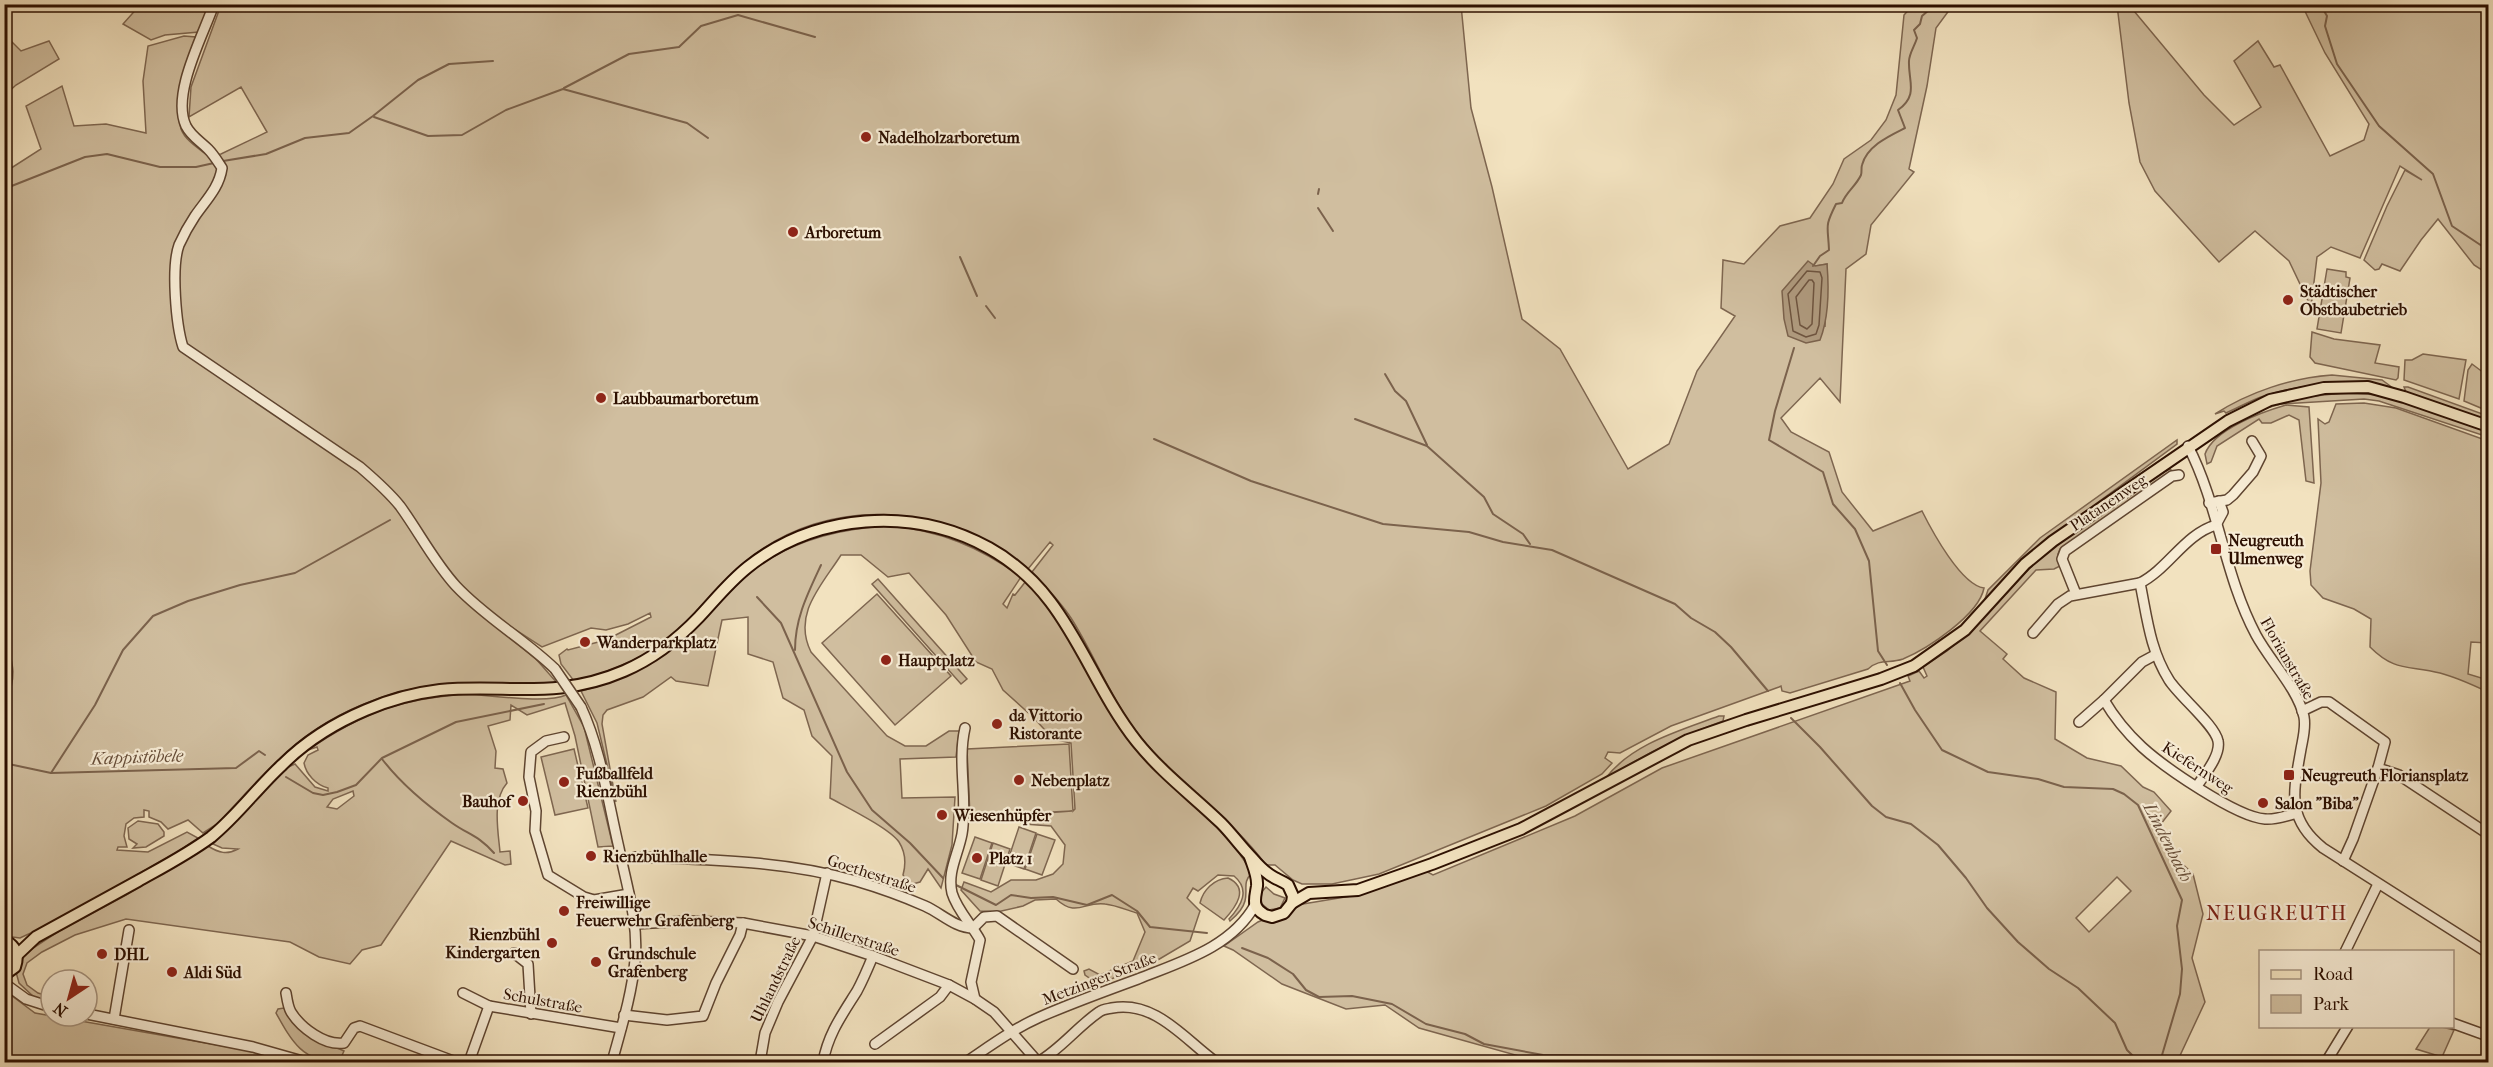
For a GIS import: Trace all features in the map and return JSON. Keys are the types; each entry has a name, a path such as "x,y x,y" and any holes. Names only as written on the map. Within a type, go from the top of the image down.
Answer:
{"main road":[{"path":"1291,890 1309,893 1358,890 1432,864 1521,829 1688,740 1881,679 1914,666 1965,630 2037,553 2188,446 2228,421 2270,400 2324,388 2368,387 2488,426"},
{"path":"17,955 36,937 199,845 214,834 282,764 321,733 345,720 394,700 417,694 465,689 549,690 591,683 618,674 669,644 700,616 723,589 769,552 823,528 877,520 904,521 959,534 988,548 1024,573 1045,593 1064,619 1116,712 1138,743 1181,789 1238,840 1250,857 1273,878"},
{"path":"1250,857 1256,873 1257,886 1253,899 1255,905 1265,915 1272,917 1284,914 1292,903 1309,893"},
{"path":"1257,886 1267,879 1284,881 1291,890 1292,903"},
{"path":"8,974 17,961 17,955 7,941 36,937"}],"street":[{"path":"214,4 196,49 182,107 186,127 209,150 222,168 220,181 195,217 179,246 174,267 178,331 183,347 360,467 385,489 400,506 454,584 486,614 542,656 555,669 581,707 594,741 634,924 635,961 612,1062"},
{"path":"2214,502 2234,495 2259,463 2261,456 2252,441"},
{"name":"Florianstraße","path":"2188,446 2214,502 2223,512 2216,525 2231,577 2248,618 2264,649 2300,703 2305,725 2294,796 2296,813"},
{"name":"Platanenweg","path":"2076,594 2062,559 2065,551 2172,476 2179,475"},
{"path":"2033,633 2061,602 2076,594 2140,583 2198,534 2216,525"},
{"path":"2140,583 2155,655 2175,688 2212,730 2218,742 2217,752 2197,786"},
{"path":"2079,722 2142,662 2155,655"},
{"name":"Kiefernweg","path":"2104,700 2119,723 2140,746 2197,786 2229,805 2255,817 2275,819 2296,813"},
{"path":"2302,711 2321,702 2329,702 2382,739 2385,745 2353,839 2343,861"},
{"path":"965,728 961,751 964,813 962,835 950,880 956,903 980,940 971,982 975,999"},
{"path":"564,736 546,741 531,752 529,777 536,811 535,831 546,873 552,879 584,897 594,900 628,894"},
{"path":"2378,768 2399,775 2488,834"},
{"path":"2296,813 2310,837 2378,884 2488,953"},
{"name":"Goethestraße","path":"635,857 731,861 812,869 894,892 928,907 964,928 974,928"},
{"name":"Uhlandstraße","path":"760,1062 765,1033 778,1002 813,936 827,873"},
{"path":"2345,950 2378,884"},
{"name":"Metzinger Straße","path":"966,1062 1010,1032 1039,1017 1192,957 1218,944 1243,923 1255,905"},
{"name":"Metzinger Straße","path":"1243,923 1265,915"},
{"path":"974,928 984,917 997,916 1073,969"},
{"name":"Schillerstraße","path":"634,924 689,921 743,923 813,936 949,985 994,1012 1010,1032"},
{"path":"624,1015 667,1020 703,1016 716,983 740,935 743,923"},
{"path":"114,1019 129,930"},
{"path":"514,953 528,964 531,1014"},
{"path":"823,1062 826,1044 836,1022 858,988 873,956"},
{"path":"8,974 16,992"},
{"path":"4,983 26,999 39,1003"},
{"path":"875,1044 940,997 949,985"},
{"path":"286,993 290,1010 303,1026 323,1039 337,1044 344,1043 354,1028 360,1026 456,1062"},
{"name":"Schulstraße","path":"463,993 489,1006 621,1028"},
{"path":"469,1062 489,1006"},
{"path":"1010,1032 1038,1062 1102,1010 1122,1006 1141,1009 1160,1018 1181,1032 1216,1062"},
{"path":"99,1016 243,1044 306,1062"},
{"path":"2454,1024 2488,1036"},
{"path":"2326,1062 2347,1028"}],"green space":[{"path":"140,5 210,5 199,32 165,35 151,40 123,24"},
{"path":"221,5 1461,5 1471,108 1492,187 1522,319 1560,349 1628,469 1669,444 1697,371 1735,316 1721,308 1723,260 1744,264 1780,226 1810,218 1833,184 1844,159 1871,140 1886,120 1896,95 1904,15 1913,5 1953,5 1936,28 1927,86 1909,169 1914,172 1871,225 1866,254 1846,269 1840,402 1820,378 1781,418 1791,432 1829,452 1842,492 1873,531 1922,511 1957,568 1975,585 1984,588 1973,609 1963,620 1938,639 1903,659 1881,662 1868,669 1790,693 1782,691 1781,686 1671,726 1620,753 1608,752 1605,758 1612,763 1602,774 1546,806 1379,874 1332,884 1302,884 1293,880 1275,865 1266,865 1235,829 1166,765 1135,730 1117,703 1071,618 1032,572 1053,545 1050,542 1028,569 996,547 961,531 925,520 888,515 851,516 814,524 779,539 746,561 682,626 650,651 626,664 574,681 561,664 559,655 567,649 606,640 651,617 650,613 628,624 606,630 591,628 542,647 502,621 498,628 536,659 558,684 444,684 402,691 340,715 303,738 269,769 217,824 203,833 188,820 168,829 161,822 149,817 149,811 144,810 144,817 134,818 126,824 124,836 127,847 118,847 117,850 148,852 187,832 198,838 174,854 46,926 20,938 5,936 5,172 41,149 26,106 62,86 74,126 106,124 146,133 143,81 148,46 184,36 196,37 183,83 179,108 181,129 185,137 207,155 221,154 267,132 241,87 189,117 191,87","holes":["1827,264 1825,327 1815,266"]},
{"path":"2117,5 2129,5 2204,95 2234,125 2261,107 2234,61 2258,41 2274,67 2280,65 2330,156 2364,140 2369,124 2325,53 2302,5 2488,5 2488,274 2474,265 2438,219 2400,271 2382,264 2379,269 2375,270 2364,260 2405,170 2422,180 2400,166 2360,258 2331,247 2317,257 2311,307 2289,261 2255,231 2219,262 2155,191 2140,162 2129,103"},
{"path":"5,35 21,51 49,41 59,59 16,85 5,95"},
{"path":"2327,269 2346,272 2346,277 2350,278 2341,333 2317,329"},
{"path":"2312,332 2334,339 2380,345 2375,363 2399,367 2398,378 2396,380 2315,363 2310,357"},
{"path":"2423,354 2466,360 2459,399 2404,380 2405,360 2412,360"},
{"path":"2472,364 2488,376 2488,411 2464,401 2468,370"},
{"path":"2332,375 2382,380 2393,388 2361,384 2328,384 2295,388 2264,396 2226,413 2224,411 2215,414 2271,387 2301,379"},
{"path":"2404,387 2488,416 2488,422 2406,392"},
{"path":"2343,393 2383,395 2488,431 2488,437 2379,401 2364,399 2281,404 2259,410 2296,398"},
{"path":"2364,403 2396,408 2488,441 2488,643 2471,642 2468,674 2488,680 2488,692 2446,675 2402,666 2387,660 2370,647 2371,619 2354,609 2323,598 2311,585 2310,571 2321,483 2318,419 2325,424 2329,422 2336,404"},
{"path":"2286,405 2309,407 2314,483 2306,481 2299,420 2289,415 2271,423 2262,423 2259,419 2217,446 2211,462 2207,464 2205,454 2210,445 2228,429 2264,412"},
{"path":"2177,440 2177,444 2028,554 1984,602 1988,590 2040,538"},
{"path":"2170,469 2173,472 2060,549 2058,554 2060,566 2054,569 2036,570 1980,631 2007,654 2003,659 2024,678 2056,692 2055,739 2087,758 2121,766 2143,787 2154,792 2171,811 2157,829 2174,856 2193,874 2203,914 2192,958 2205,1002 2177,1062 1540,1062 1419,1028 1385,1005 1346,1009 1282,984 1224,946 1258,922 1297,905 1363,894 1426,871 1433,875 1575,816 1662,768 1910,681 1908,676 1919,671 1924,678 1927,676 1923,667 1947,651 1975,627 2041,556 2159,474","holes":["2117,877 2131,891 2089,932 2076,918"]},
{"path":"889,526 942,536 974,549 1006,566 1021,577 1003,604 1007,608 1013,594 1015,595 1026,581 1045,603 1066,631 1109,712 1130,742 1226,837 1252,873 1246,883 1244,904 1230,921 1229,919 1242,898 1242,887 1234,876 1218,875 1198,891 1193,888 1187,898 1200,911 1190,941 1151,964 1098,984 1085,975 1084,971 1089,969 1100,975 1133,961 1145,932 1137,913 1105,904 1075,908 1063,905 1056,899 1035,900 1023,906 997,912 980,911 961,890 964,882 991,892 1011,880 1036,880 1053,874 1063,864 1065,845 1051,826 1024,824 1006,816 1072,811 970,816 967,749 1069,744 1073,811 1075,809 1071,743 1053,739 1003,690 992,669 976,662 946,615 909,573 888,577 861,555 841,555 818,589 807,613 806,638 811,652 887,736 905,746 926,746 949,731 959,731 956,757 900,759 902,798 955,797 952,845 941,888 928,869 920,882 909,885 903,875 905,858 903,850 894,836 830,798 832,756 812,736 804,710 783,698 773,662 748,654 748,617 722,620 708,686 676,681 671,677 643,697 607,710 603,715 602,724 616,802 597,723 581,691 614,681 660,657 700,624 748,575 780,553 825,535"},
{"path":"878,579 967,679 961,684 872,584"},
{"name":"Hauptplatz","path":"877,594 951,676 895,725 822,643"},
{"path":"466,694 545,699 566,695 584,727 613,846 598,847 575,736 565,703 527,715 511,705 510,720 488,726 496,751 495,768 503,769 507,783 499,798 497,825 500,852 510,851 511,864 505,865 451,841 381,945 362,950 350,964 319,957 290,942 126,919 75,935 42,952 27,963 23,974 27,985 39,993 39,999 19,983 16,972 24,954 59,931 126,895 208,846 223,852 238,849 222,848 213,844 286,768 295,764 315,787 328,791 328,788 316,782 307,771 304,763 308,755 318,750 317,747 308,750 364,717 401,704","holes":["353,791 354,796 337,809 327,807 333,799"]},
{"path":"1724,716 1723,721 1663,747 1605,779 1628,756 1642,748 1672,733"},
{"name":"Fußballfeld Rienzbühl","path":"574,749 588,808 555,815 541,757"},
{"path":"138,821 158,824 164,836 146,847 133,848 137,844 129,839 128,828"},
{"path":"1019,827 1036,833 1024,869 1007,863"},
{"path":"1037,834 1055,840 1042,875 1025,869"},
{"name":"Platz 1","path":"975,837 992,843 980,879 962,873"},
{"path":"993,843 1010,849 998,886 981,880"},
{"path":"1228,878 1235,882 1240,892 1236,904 1224,920 1200,903 1210,886 1218,880"},
{"path":"1266,887 1274,894 1285,898 1280,908 1269,910 1262,904 1260,894"},
{"path":"4,990 39,1014 39,1028 99,1028 99,1024 246,1050 283,1062 5,1062"},
{"path":"284,1008 311,1033 344,1051 339,1062 316,1058 300,1048 293,1041 276,1013 278,1009"},
{"path":"2429,1028 2454,1030 2442,1057 2416,1049"}],"water":[{"path":"1808,261 1815,266 1827,264 1828,293 1827,312 1820,340 1806,343 1788,336 1782,291"}],"waterway":[{"name":"Lindenbach","path":"1813,266 1820,256 1829,250 1830,218 1836,204 1842,203 1859,179 1865,158 1879,142 1905,128 1898,110 1908,99 1910,93 1909,58 1917,38 1914,30 1920,24 1922,16 1936,4"},
{"path":"2320,4 2327,16 2325,26 2337,64 2379,126 2433,174 2452,226 2488,250"},
{"path":"564,88 629,54 679,47 701,26 738,15 815,37"},
{"path":"223,161 266,154 305,138 349,133 418,80 449,64 493,61"},
{"path":"374,117 428,136 462,135 506,110 563,89 687,123 708,138"},
{"path":"4,189 85,157 107,154 160,167 196,167 214,163"},
{"path":"1318,194 1319,189"},
{"path":"1318,208 1333,231"},
{"path":"960,257 977,296"},
{"path":"986,306 995,318"},
{"name":"Lindenbach","path":"1794,348 1775,411 1769,440 1823,472 1833,504 1855,529 1869,561 1878,651 1887,665"},
{"path":"1385,374 1395,391 1406,401 1427,445"},
{"path":"1355,419 1427,446 1484,497 1493,514 1523,534 1530,544"},
{"path":"1154,439 1251,481 1383,524 1469,532 1503,542 1552,550 1675,604 1691,618 1715,632 1731,647 1768,691"},
{"path":"51,773 95,705 123,650 153,616 188,601 240,585 295,573 390,520"},
{"path":"795,650 800,616 821,565"},
{"path":"757,597 781,623 847,772 872,810 910,843 943,878"},
{"path":"4,636 13,672 11,688 4,707"},
{"name":"Lindenbach","path":"1900,683 1942,750 1988,772 2038,779 2064,787 2113,789 2138,805 2182,900 2177,926 2182,969 2180,994 2160,1062"},
{"name":"Kappistöbele","path":"286,777 313,793 323,795 337,792 356,785 382,758 456,722 544,704"},
{"path":"1791,718 1872,806 1886,817 1911,824 1938,845 1966,878 1987,908 2018,942 2049,969 2078,988 2115,1023 2127,1050 2139,1062"},
{"name":"Kappistöbele","path":"4,763 51,773 236,768 259,751 265,755"},
{"name":"Kappistöbele","path":"382,759 423,801 478,839 494,853"},
{"path":"956,885 996,905 1011,895 1031,898 1053,897 1087,905 1112,895 1137,911 1150,927 1207,933"},
{"path":"1242,948 1268,958 1293,974 1306,990 1319,997 1352,996 1392,1004 1426,1024 1465,1034 1484,1044 1543,1055 1691,1057 1724,1062"}],"place":[{"name":"Nadelholzarboretum","path":"866,137"},
{"name":"Arboretum","path":"793,232"},
{"name":"Städtischer Obstbaubetrieb","path":"2288,300"},
{"name":"Laubbaumarboretum","path":"601,398"},
{"name":"Neugreuth Ulmenweg","path":"2216,549"},
{"name":"Wanderparkplatz","path":"585,642"},
{"name":"Hauptplatz","path":"886,660"},
{"name":"da Vittorio Ristorante","path":"997,724"},
{"name":"Neugreuth Floriansplatz","path":"2289,775"},
{"name":"Nebenplatz","path":"1019,780"},
{"name":"Fußballfeld Rienzbühl","path":"564,782"},
{"name":"Bauhof","path":"523,801"},
{"name":"Salon \"Biba\"","path":"2263,803"},
{"name":"Wiesenhüpfer","path":"942,815"},
{"name":"Rienzbühlhalle","path":"591,856"},
{"name":"Platz 1","path":"977,858"},
{"name":"Freiwillige Feuerwehr Grafenberg","path":"564,911"},
{"name":"Rienzbühl Kindergarten","path":"552,943"},
{"name":"DHL","path":"102,954"},
{"name":"Grundschule Grafenberg","path":"596,962"},
{"name":"Aldi Süd","path":"172,972"}],"district":[{"name":"NEUGREUTH","path":"2277,913"}]}
